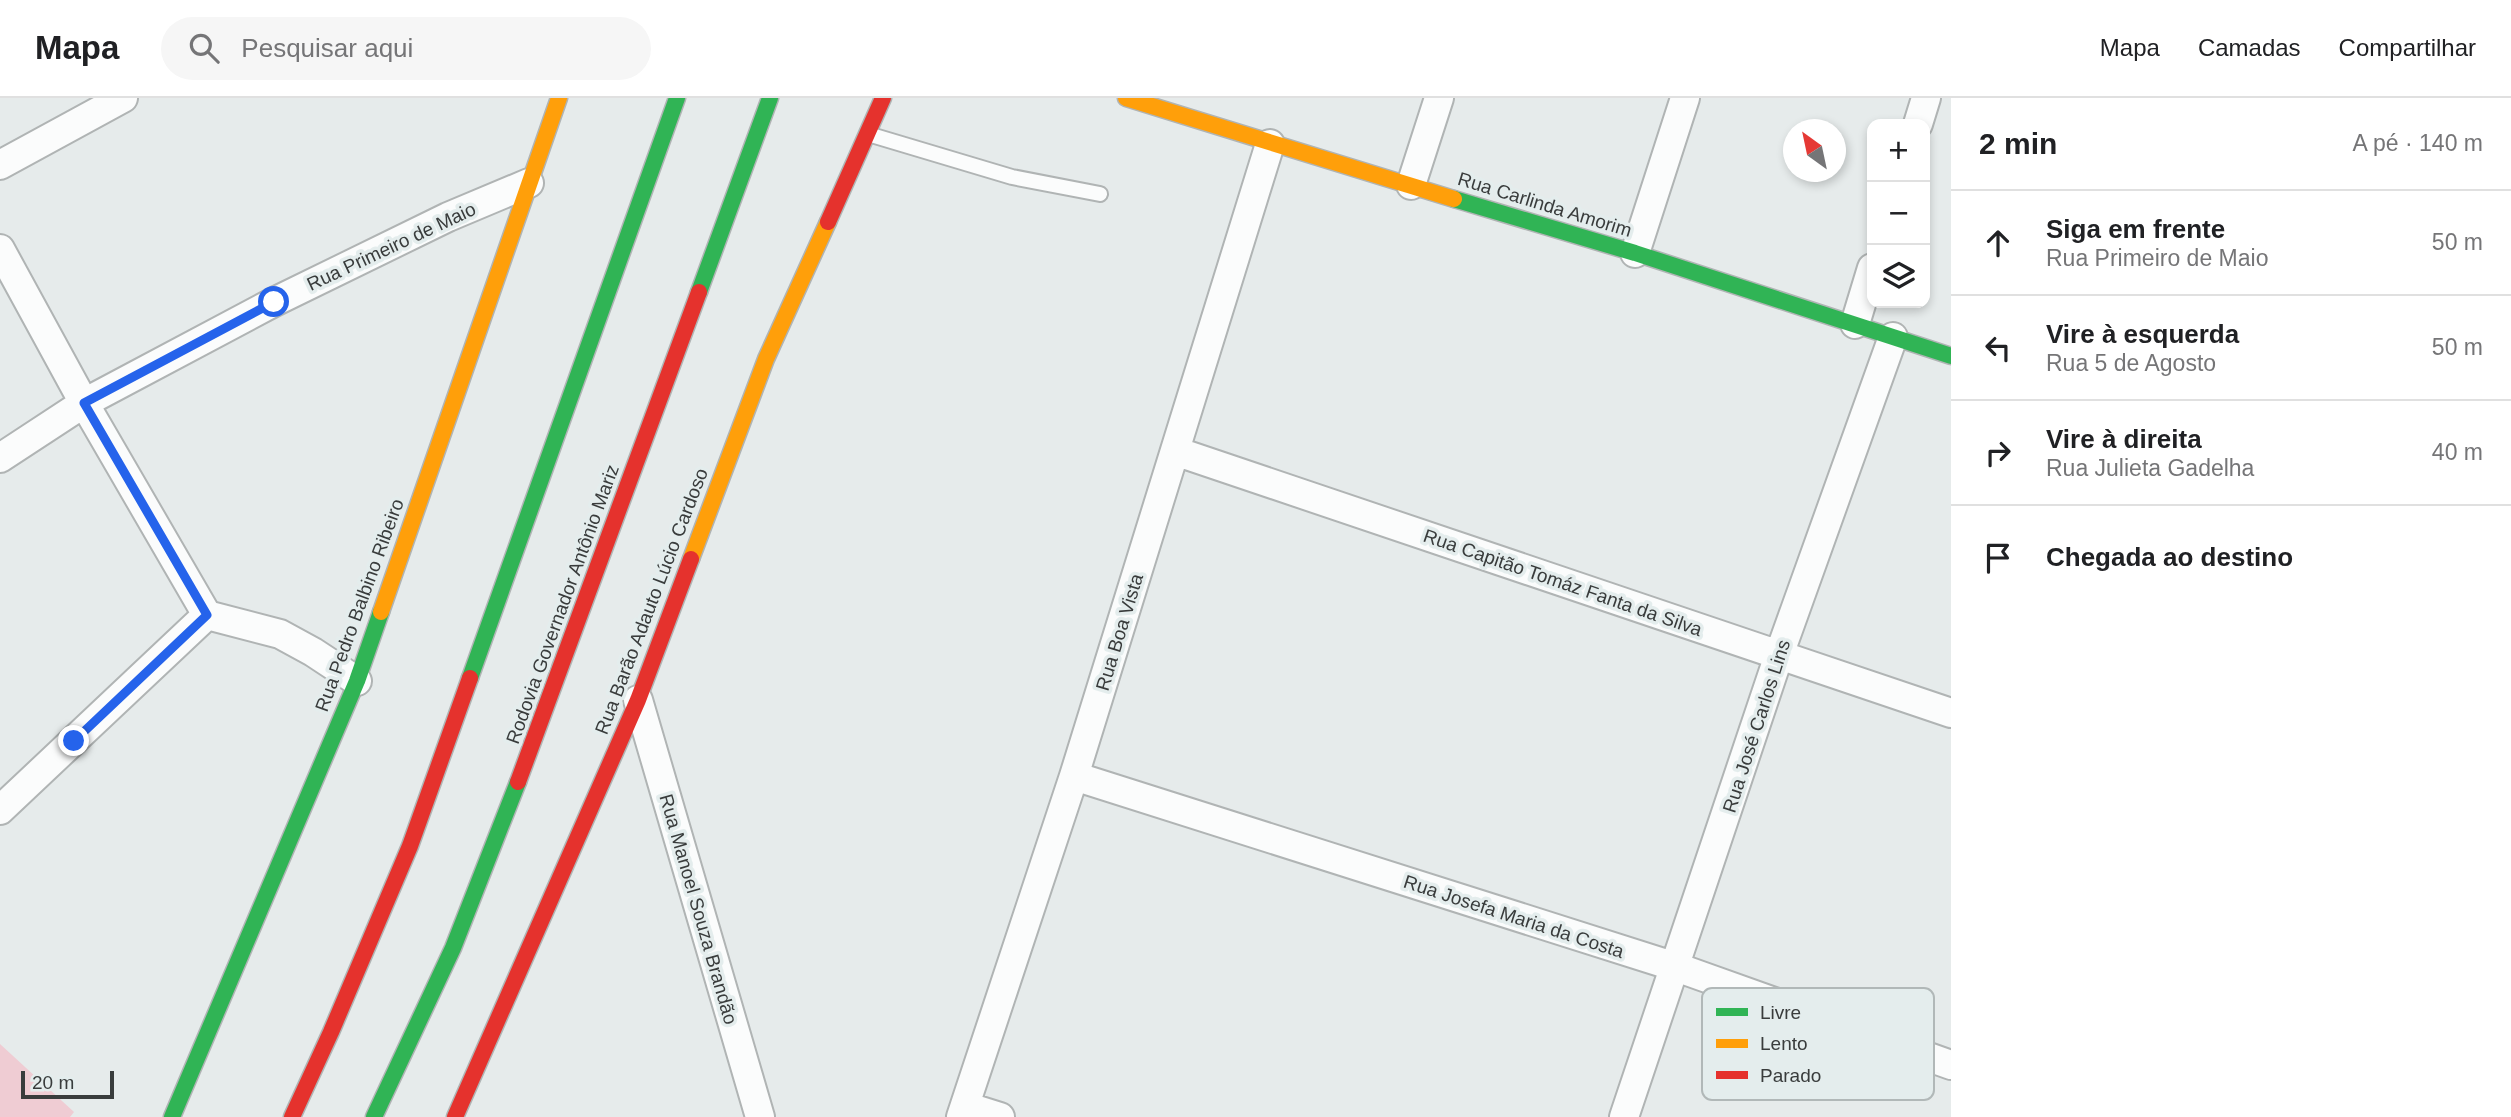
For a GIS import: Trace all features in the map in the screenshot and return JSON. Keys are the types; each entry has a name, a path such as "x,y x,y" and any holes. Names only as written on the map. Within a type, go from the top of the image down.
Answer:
{"main road":[{"name":"Rua Pedro Balbino Ribeiro","path":"172,1117 357,681 559,98"},
{"path":"292,1117 410,846 677,98"},
{"name":"Rodovia Governador Antônio Mariz","path":"374,1117 453,948 546,710 770,98"},
{"name":"Rua Barão Adauto Lúcio Cardoso","path":"455,1117 638,700 766,359 883,98"},
{"name":"Rua Carlinda Amorim","path":"1126,98 1190,108 1270,144 1635,253 1951,356"}],"street":[{"path":"0,164 123,98"},
{"path":"1411,185 1439,98"},
{"path":"1635,253 1685,98"},
{"path":"1920,119 1926,98"},
{"name":"Rua Boa Vista","path":"963,1111 1074,776 1270,144"},
{"name":"Rua Primeiro de Maio","path":"0,458 84,403 379,249 528,183"},
{"path":"0,249 84,403 207,615 280,634 357,681"},
{"path":"1855,324 1867,284"},
{"name":"Rua José Carlos Lins","path":"1625,1117 1779,655 1893,337"},
{"name":"Rua Capitão Tomáz Fanta da Silva","path":"1175,451 1951,713"},
{"path":"0,810 207,615"},
{"name":"Rua Manoel Souza Brandão","path":"638,700 760,1117"},
{"name":"Rua Josefa Maria da Costa","path":"1074,776 1735,988"},
{"name":"Rua Josefa Maria da Costa","path":"1934,1059 1951,1065"},
{"path":"963,1111 1000,1117"}],"lane":[{"path":"867,133 1012,177 1100,194"}],"shaded area":[{"path":"0,1044 74,1112 70,1117 0,1117"}],"traffic: fast":[{"path":"470,678 677,98"},
{"path":"699,292 770,98"},
{"path":"1454,199 1635,253 1951,356"},
{"path":"172,1117 357,681 381,612"},
{"path":"374,1117 453,948 518,782"}],"traffic: slow":[{"path":"381,612 559,98"},
{"path":"1126,98 1454,199"},
{"path":"691,559 766,359 828,222"}],"traffic: jam":[{"path":"828,222 883,98"},
{"path":"518,782 699,292"},
{"path":"455,1117 638,700 691,559"},
{"path":"292,1117 410,846 470,678"}],"route":[{"path":"74,741 207,615 84,403 274,302"}]}
